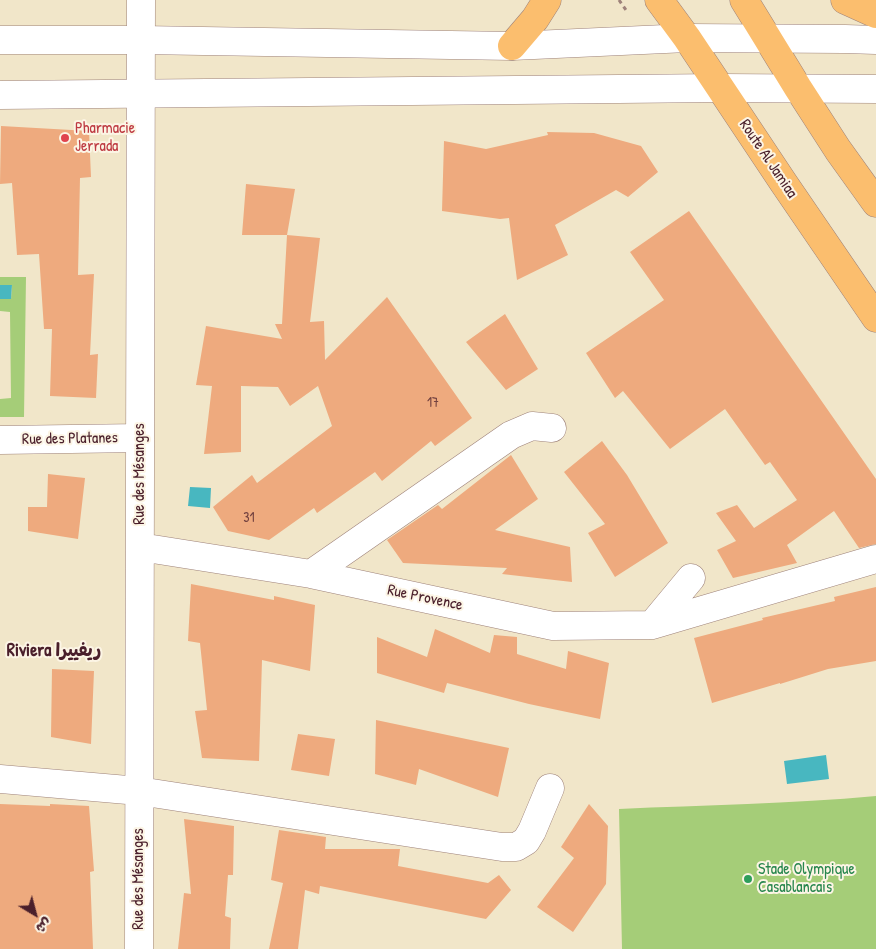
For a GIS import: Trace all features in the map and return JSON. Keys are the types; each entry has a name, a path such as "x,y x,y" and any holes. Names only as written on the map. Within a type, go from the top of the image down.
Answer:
{"main road":[{"path":"512,46 535,19 547,0"},
{"name":"Route Al Jamiaa","path":"659,0 687,38 876,318"},
{"path":"744,0 838,150 876,203"},
{"path":"845,0 876,14"}],"street":[{"name":"Rue des Mésanges","path":"138,949 141,0"},
{"path":"0,40 141,40 512,46 687,38 876,40"},
{"path":"0,95 721,88 876,89"},
{"path":"311,574 511,435 532,426 552,428"},
{"name":"Rue des Platanes","path":"0,440 140,438"},
{"name":"Rue Provence","path":"140,547 311,574 552,626 652,624 876,559"},
{"path":"652,624 691,578"},
{"path":"0,779 139,791 502,847 516,847 526,841 550,788"}],"path":[{"path":"619,0 626,10"}],"green space":[{"path":"0,277 26,277 24,417 0,417 0,399 11,398 10,312 0,311 0,299 11,299 12,285 0,285"},
{"name":"Stade Olympique Casablancais","path":"876,796 876,949 622,949 619,809 780,803"}],"water":[{"path":"0,285 12,285 11,299 0,299"},
{"path":"190,487 211,488 210,508 188,506"},
{"path":"826,755 829,779 787,784 784,761"}],"building":[{"path":"1,126 89,131 91,177 80,178 78,275 94,274 90,355 98,354 96,398 50,396 52,329 44,329 39,254 17,255 12,183 0,184"},
{"path":"547,132 594,133 641,146 658,172 628,197 616,190 555,225 568,255 517,280 509,218 500,219 442,211 444,141 486,149 548,135"},
{"path":"246,184 295,189 287,235 242,235"},
{"path":"689,211 876,479 876,544 859,548 834,511 787,545 797,563 733,578 717,550 736,541 716,513 737,505 754,528 797,500 770,462 765,465 725,409 670,449 623,391 615,398 586,353 664,300 630,252"},
{"path":"287,235 320,238 310,322 324,321 325,360 387,297 472,418 435,446 431,441 382,481 375,472 317,513 314,508 269,540 228,531 213,507 252,475 257,483 332,426 318,386 290,406 278,387 241,386 241,452 204,454 212,386 196,385 206,326 282,339 275,324 282,324"},
{"path":"505,314 538,369 506,390 466,342"},
{"path":"602,441 627,475 668,543 615,577 588,533 605,524 564,472"},
{"path":"511,455 538,499 495,530 570,547 572,582 502,574 507,568 403,563 387,540 438,505 442,509"},
{"path":"48,474 85,478 78,539 28,531 28,507 47,507"},
{"path":"191,584 274,600 274,596 315,605 310,671 262,660 259,761 202,758 195,711 207,710 200,643 188,641"},
{"path":"876,587 876,661 828,669 712,703 694,638 763,620 762,618 835,601 834,597"},
{"path":"435,629 490,653 494,635 517,637 517,654 566,669 568,651 609,663 600,719 529,704 447,683 444,693 377,673 377,637 427,657"},
{"path":"52,669 94,671 91,744 51,737"},
{"path":"376,720 509,748 498,797 419,769 416,785 375,774"},
{"path":"298,734 335,739 329,776 291,770"},
{"path":"0,804 89,806 94,871 90,872 93,949 0,949"},
{"path":"589,804 608,826 606,884 573,932 537,907 574,858 561,847"},
{"path":"184,819 234,826 233,875 228,875 225,916 231,918 230,949 178,949 184,893 191,894"},
{"path":"279,830 326,837 325,849 400,849 398,866 488,883 499,875 511,890 486,919 320,886 319,894 305,890 298,949 269,949 283,883 271,880"}],"place":[{"name":"Pharmacie Jerrada","path":"65,138"},
{"name":"Stade Olympique Casablancais","path":"748,879"}],"district":[{"name":"Riviera ريفييرا","path":"54,651"}]}
